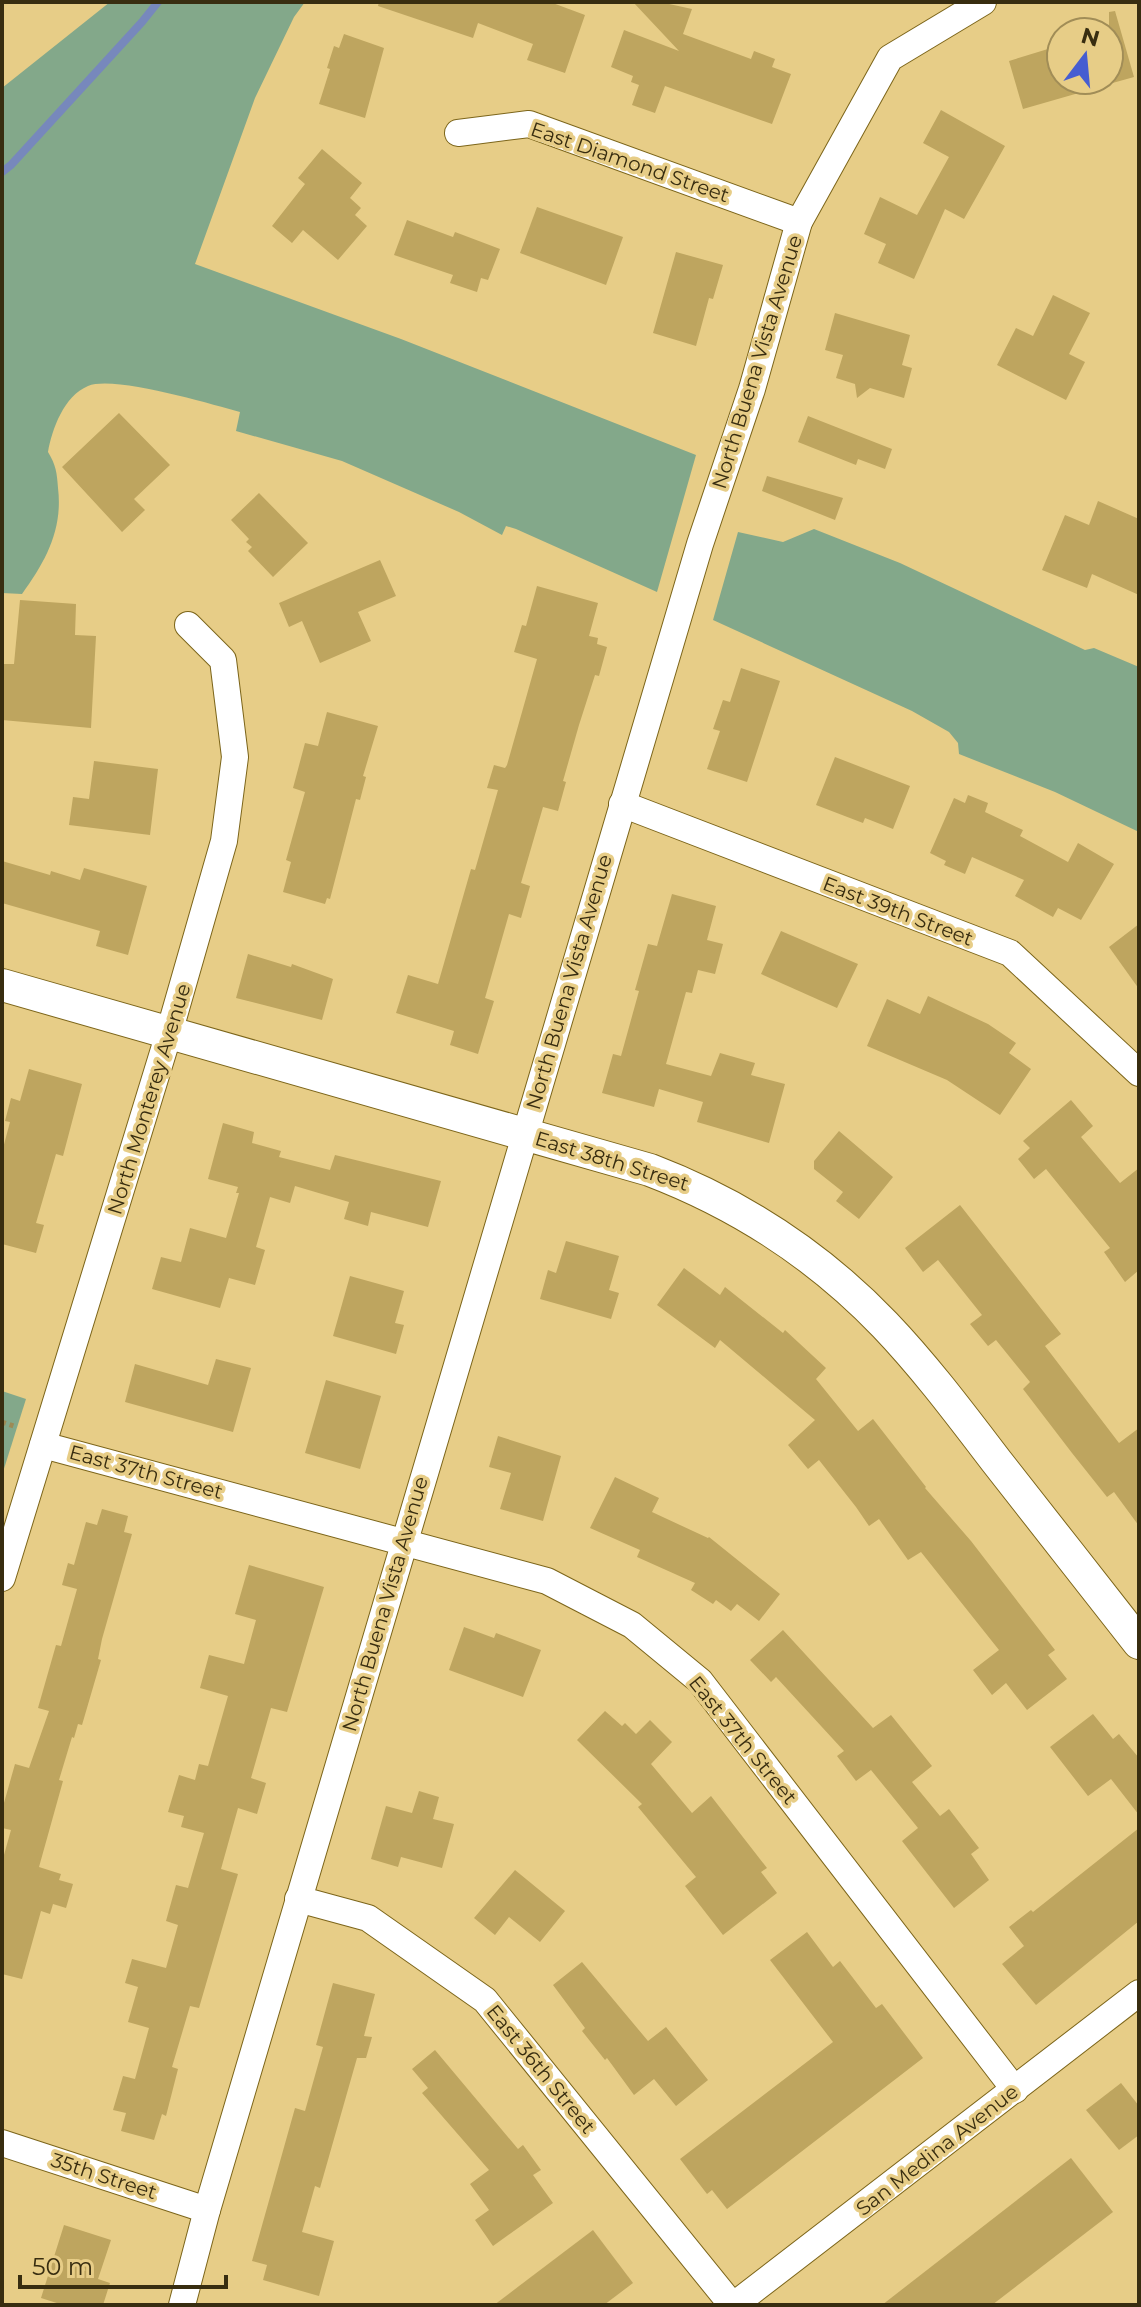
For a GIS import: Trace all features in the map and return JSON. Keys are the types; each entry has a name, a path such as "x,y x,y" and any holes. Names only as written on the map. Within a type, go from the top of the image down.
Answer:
{"street":[{"name":"North Buena Vista Avenue","path":"182,2305 207,2210 524,1134 700,544 752,389 799,222 890,58 983,2"},
{"name":"East Diamond Street","path":"458,133 529,124 799,222"},
{"name":"North Monterey Avenue","path":"2,1578 169,1033 224,841 235,757 223,660 188,625"},
{"name":"East 39th Street","path":"622,804 1010,953 1139,1073"},
{"name":"East 38th Street","path":"2,985 650,1170 697,1188 776,1233 841,1283 885,1325 925,1370 1139,1643"},
{"name":"East 37th Street","path":"43,1445 547,1581 632,1625 700,1681 1015,2090"},
{"name":"East 36th Street","path":"298,1899 368,1918 485,2000 733,2305"},
{"name":"San Medina Avenue","path":"733,2305 1139,1993"},
{"name":"35th Street","path":"2,2143 207,2210"}],"path":[{"path":"2,1422 17,1427"}],"green space":[{"path":"110,2 305,2 294,17 255,98 195,264 401,339 696,455 657,592 516,529 506,526 502,535 459,512 342,461 236,431 240,412 140,387 101,384 80,391 60,414 48,452 56,469 59,503 51,544 22,594 2,593 2,88"},
{"path":"814,529 900,563 1085,650 1094,648 1139,667 1139,832 1055,792 959,754 958,743 949,732 912,711 713,620 738,532 783,542"},
{"path":"2,1391 26,1399 2,1475"}],"building":[{"path":"379,2 550,2 585,15 565,73 527,60 533,44 478,23 473,38 378,6"},
{"path":"633,2 660,2 692,9 683,34 751,59 754,51 775,59 772,67 791,74 772,124 665,86 655,113 632,105 639,85 631,82 633,76 611,67 624,30 679,51"},
{"path":"344,34 384,48 365,118 319,104 334,46 339,48"},
{"path":"1125,46 1134,77 1125,80"},
{"path":"1045,50 1045,96 1068,96 1023,109 1009,61"},
{"path":"941,110 1005,146 964,219 945,209 914,279 878,263 886,244 864,234 880,197 917,215 949,157 923,143"},
{"path":"322,149 362,183 350,198 361,208 355,215 367,226 338,260 303,230 292,243 272,226 305,184 298,178"},
{"path":"537,207 623,237 606,285 520,253"},
{"path":"407,220 453,237 455,232 500,249 488,280 481,278 477,292 450,283 453,275 394,255"},
{"path":"676,252 723,265 713,299 709,298 696,346 653,333"},
{"path":"1053,295 1090,313 1069,354 1085,362 1066,400 997,365 1016,328 1033,336"},
{"path":"835,313 910,335 902,365 912,368 904,398 870,388 857,398 855,384 836,378 843,355 825,350"},
{"path":"119,413 170,465 134,499 145,510 122,532 62,467"},
{"path":"808,416 892,449 885,469 858,459 856,465 798,442"},
{"path":"767,476 843,498 835,520 762,491"},
{"path":"259,493 308,543 273,577 248,551 252,547 246,542 249,539 231,520"},
{"path":"1098,501 1139,519 1139,595 1092,574 1087,588 1042,570 1065,515 1089,525"},
{"path":"380,560 396,596 358,612 371,641 320,663 302,621 289,627 279,603"},
{"path":"537,586 598,603 589,636 598,638 597,644 607,647 579,725 558,811 543,807 521,883 530,886 521,918 509,914 485,998 494,1001 478,1054 450,1045 454,1031 396,1013 408,975 438,984 471,869 475,870 498,790 487,788 494,765 505,768 507,765 537,659 514,652 522,625 526,626"},
{"path":"20,600 76,604 75,635 96,636 91,728 2,720 2,664 14,664"},
{"path":"741,668 780,681 747,782 707,769 720,731 713,729 723,700 730,702"},
{"path":"327,712 378,726 363,776 366,777 360,800 356,799 330,899 327,898 325,904 283,892 291,862 286,860 305,792 293,788 305,743 318,746"},
{"path":"835,757 910,786 893,829 865,818 863,823 816,805"},
{"path":"94,761 158,769 150,835 69,825 73,797 89,799"},
{"path":"968,795 988,803 985,812 1023,830 1020,836 1068,862 1078,843 1114,864 1081,920 1058,908 1053,917 1015,896 1024,880 972,857 965,874 944,865 946,861 930,853 954,798 965,803"},
{"path":"2,861 80,880 84,868 147,886 128,955 96,946 100,931 2,903"},
{"path":"672,894 716,906 707,940 723,944 715,974 698,970 692,993 686,992 666,1064 711,1076 720,1053 755,1063 751,1075 785,1084 769,1143 697,1122 703,1102 659,1089 654,1107 602,1093 613,1054 621,1056 648,944 657,946"},
{"path":"1139,924 1139,989 1109,947"},
{"path":"781,931 858,964 837,1008 761,974"},
{"path":"248,954 291,967 292,964 333,979 322,1020 236,998"},
{"path":"928,996 988,1024 1016,1043 1009,1053 1031,1069 1000,1115 947,1080 867,1046 887,999 920,1014"},
{"path":"29,1069 82,1084 63,1156 56,1154 36,1223 44,1225 36,1253 2,1244 2,1152 10,1122 5,1121 11,1098 20,1101"},
{"path":"1071,1100 1093,1126 1081,1137 1120,1183 1139,1168 1139,1270 1125,1282 1104,1252 1110,1248 1046,1169 1034,1179 1018,1159 1030,1148 1023,1141"},
{"path":"223,1123 254,1132 252,1143 281,1151 279,1157 330,1170 335,1155 441,1181 428,1227 371,1212 368,1226 344,1219 349,1202 295,1186 290,1203 270,1197 256,1247 265,1250 255,1285 229,1278 220,1308 152,1289 161,1257 181,1262 190,1228 226,1238 238,1187 208,1179"},
{"path":"839,1131 893,1177 859,1219 836,1201 843,1192 814,1169 814,1161"},
{"path":"960,1205 1061,1334 1045,1346 1119,1443 1139,1428 1139,1526 1114,1492 1107,1497 1072,1453 1023,1389 1030,1382 996,1340 988,1346 970,1324 982,1315 938,1260 923,1272 905,1248"},
{"path":"566,1241 619,1256 609,1290 619,1293 611,1319 540,1299 548,1270 556,1273"},
{"path":"684,1268 720,1295 725,1287 783,1333 785,1330 826,1368 816,1379 858,1431 873,1419 1055,1650 1048,1655 1067,1679 1027,1710 1006,1683 992,1695 973,1670 999,1650 921,1552 908,1560 879,1519 869,1526 819,1460 808,1469 788,1445 815,1420 720,1340 715,1348 657,1305"},
{"path":"350,1276 404,1291 395,1323 404,1325 396,1354 333,1336"},
{"path":"216,1359 251,1368 233,1432 125,1402 135,1364 208,1385"},
{"path":"326,1380 381,1396 360,1469 305,1453"},
{"path":"498,1436 561,1456 543,1521 500,1509 511,1473 489,1467"},
{"path":"615,1477 659,1498 652,1512 709,1537 780,1594 759,1621 737,1604 731,1611 716,1600 713,1604 691,1590 695,1583 637,1557 640,1550 590,1528"},
{"path":"102,1509 128,1516 124,1532 132,1534 102,1639 98,1659 101,1660 82,1725 78,1724 72,1737 59,1780 63,1781 39,1867 61,1874 59,1880 73,1884 66,1908 53,1904 50,1914 41,1911 22,1979 2,1974 2,1862 11,1830 2,1828 2,1810 15,1764 29,1768 49,1711 38,1708 56,1645 61,1646 77,1589 62,1585 68,1563 74,1565 86,1522 97,1525"},
{"path":"249,1565 324,1587 287,1712 271,1708 251,1778 266,1783 257,1814 238,1808 221,1869 238,1874 199,2008 190,2006 172,2067 178,2069 166,2116 162,2114 154,2140 121,2131 126,2113 113,2110 123,2076 135,2079 149,2028 128,2022 138,1987 125,1983 132,1959 166,1968 178,1925 166,1921 176,1885 188,1888 204,1833 181,1827 184,1816 168,1812 179,1775 195,1780 199,1764 208,1766 228,1696 200,1688 209,1655 244,1664 256,1620 235,1614"},
{"path":"464,1627 494,1638 496,1633 541,1650 523,1697 449,1670"},
{"path":"783,1630 873,1728 891,1715 932,1766 912,1782 940,1816 949,1809 979,1848 971,1854 989,1880 954,1908 902,1841 918,1828 871,1770 856,1781 837,1756 844,1751 776,1677 771,1682 750,1660"},
{"path":"605,1711 636,1734 650,1720 672,1742 651,1764 692,1813 711,1796 767,1868 761,1872 777,1893 723,1935 685,1886 696,1877 638,1807 642,1804 577,1740"},
{"path":"1093,1714 1113,1739 1119,1734 1139,1758 1139,1815 1111,1779 1088,1796 1050,1747"},
{"path":"419,1791 439,1797 433,1819 454,1824 442,1868 401,1857 398,1867 371,1859 386,1806 412,1813"},
{"path":"1139,1828 1139,1921 1036,2005 1002,1964 1024,1946 1009,1927 1031,1910 1033,1912"},
{"path":"515,1870 565,1911 540,1942 509,1917 495,1935 474,1918"},
{"path":"807,1932 833,1967 840,1961 876,2008 882,2004 923,2058 727,2209 712,2190 707,2194 680,2159 833,2042 770,1960"},
{"path":"582,1962 648,2041 666,2027 708,2080 676,2106 654,2079 634,2095 582,2031 585,2028 553,1985"},
{"path":"333,1983 375,1994 364,2036 372,2037 366,2058 357,2058 320,2188 315,2186 302,2232 334,2241 319,2296 263,2280 267,2265 252,2261 295,2108 305,2111 323,2047 316,2045"},
{"path":"435,2050 518,2149 523,2145 541,2170 533,2175 553,2203 493,2246 475,2220 489,2210 470,2184 489,2170 422,2093 428,2088 412,2069"},
{"path":"1121,2083 1139,2106 1139,2135 1119,2150 1086,2110"},
{"path":"1071,2158 1113,2212 992,2305 882,2305"},
{"path":"64,2225 111,2240 98,2279 110,2283 103,2305 63,2305 41,2298"},
{"path":"593,2230 633,2283 604,2305 494,2305"}],"waterway":[{"path":"2,172 158,2"}]}
